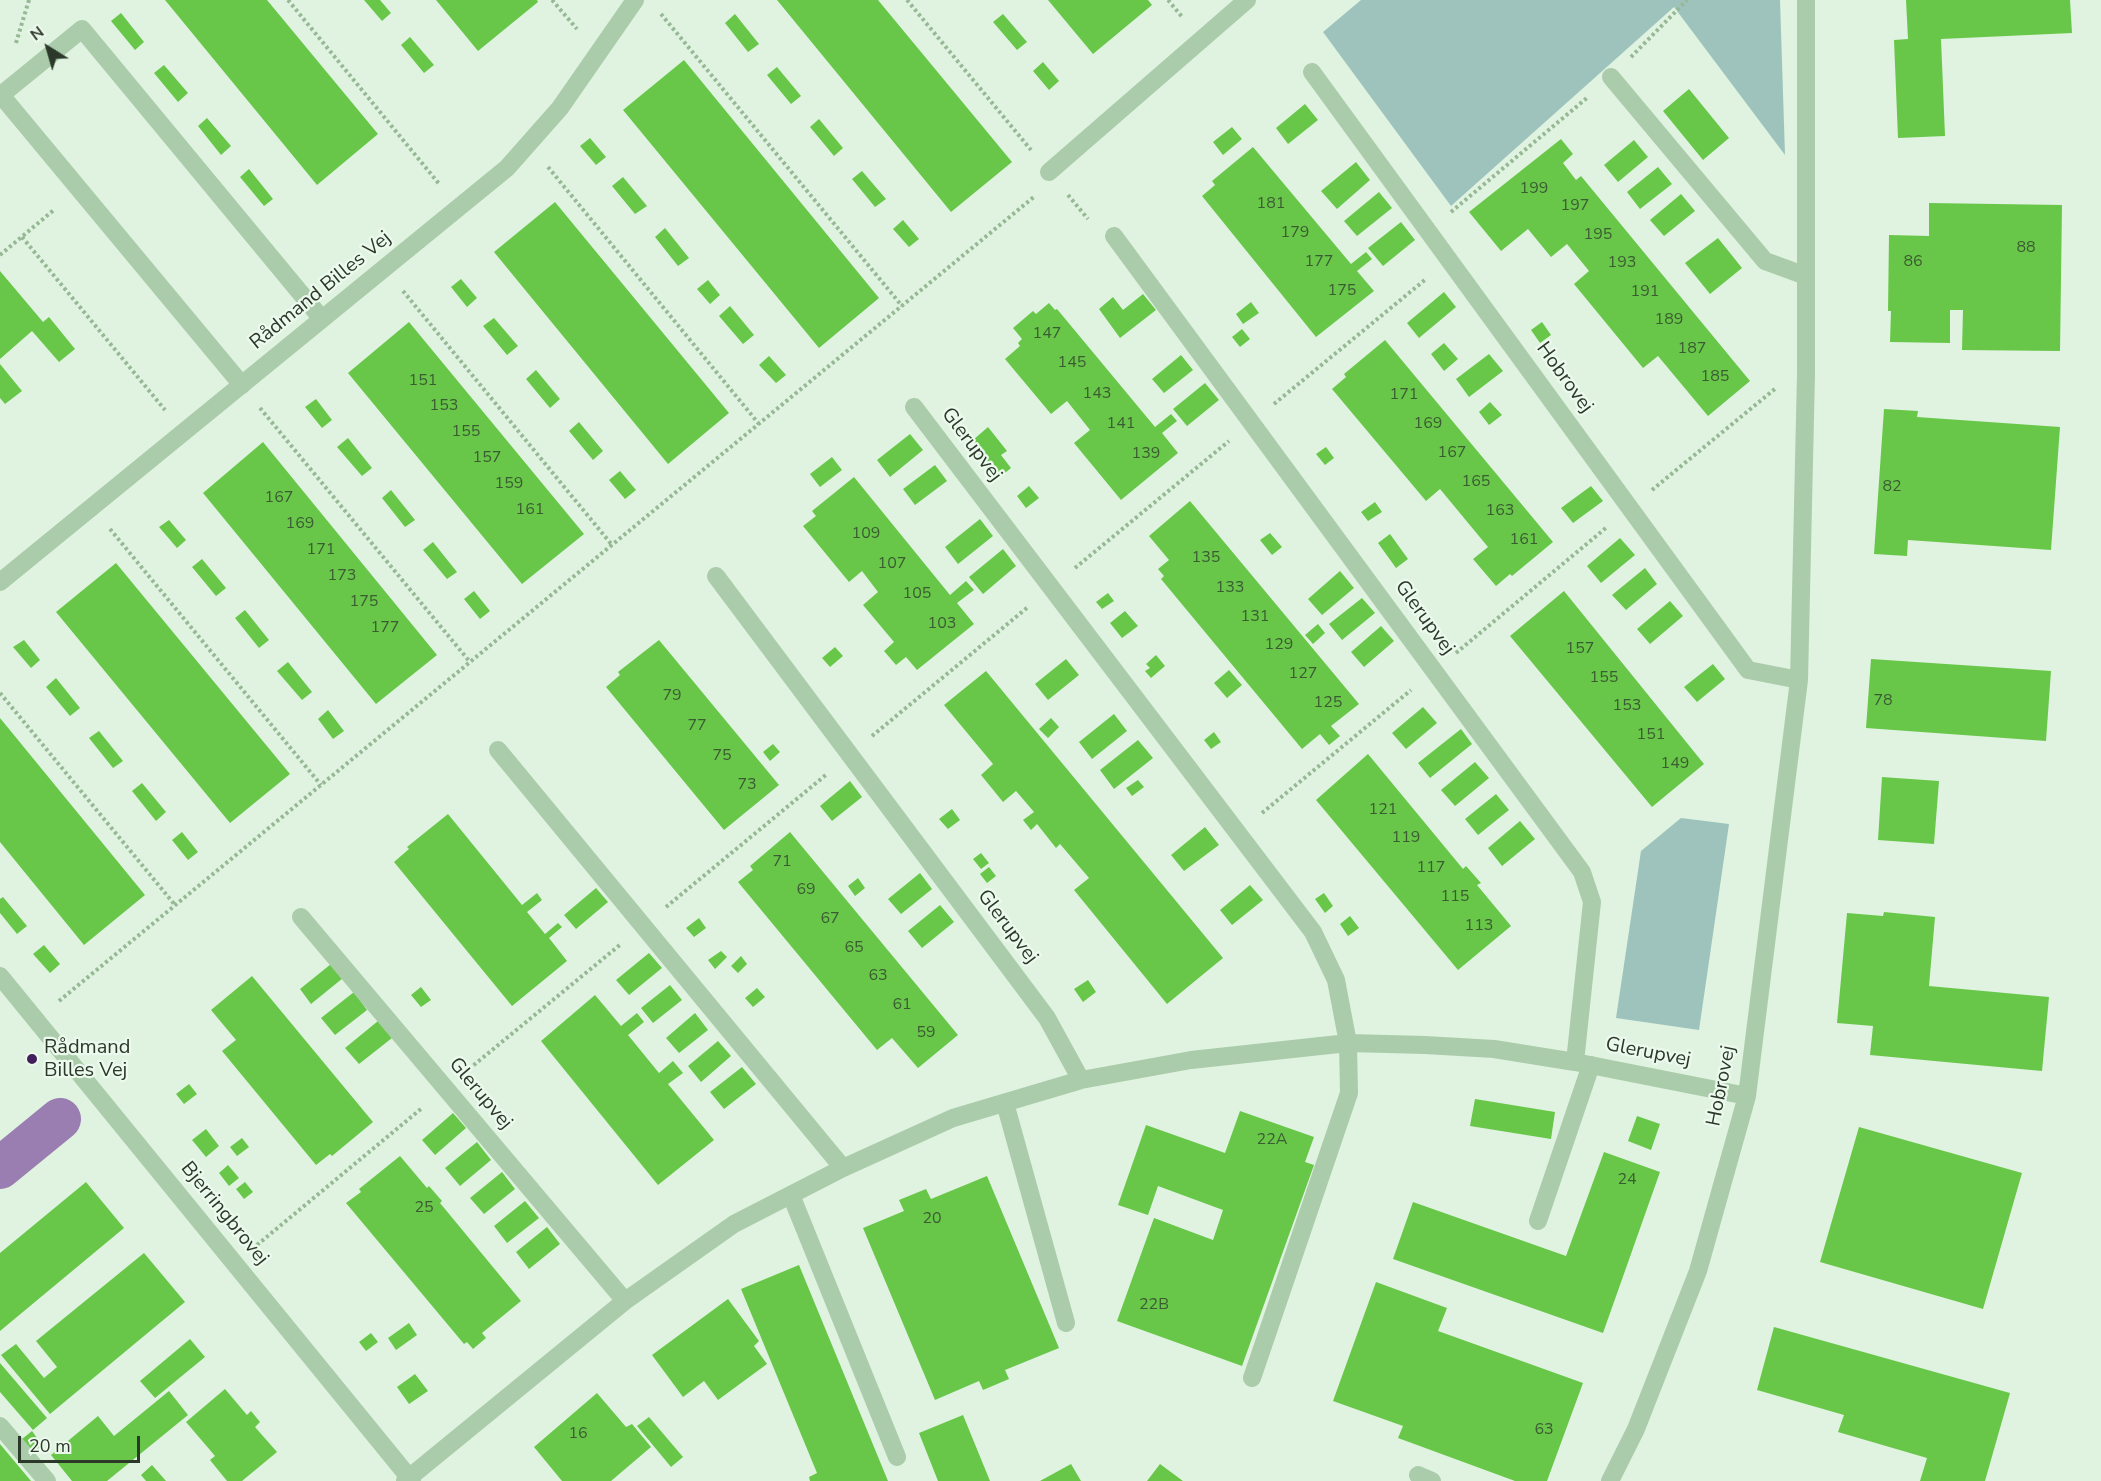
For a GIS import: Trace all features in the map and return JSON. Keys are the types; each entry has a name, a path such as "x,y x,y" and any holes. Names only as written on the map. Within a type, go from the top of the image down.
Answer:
{"street":[{"name":"Rådmand Billes Vej","path":"0,582 507,168 560,108 634,0"},
{"path":"1049,172 1247,0"},
{"name":"Hobrovej","path":"1610,1481 1636,1429 1698,1271 1748,1096 1799,680 1806,374 1806,0"},
{"path":"242,385 1,95 82,29 322,319"},
{"name":"Hobrovej","path":"1312,72 1748,670 1799,680"},
{"path":"1611,77 1765,261 1806,276"},
{"name":"Glerupvej","path":"1114,236 1582,872 1592,902 1583,1064"},
{"name":"Glerupvej","path":"914,407 1313,932 1336,980 1348,1044"},
{"name":"Glerupvej","path":"716,576 1047,1018 1080,1080"},
{"path":"498,750 843,1168"},
{"name":"Glerupvej","path":"301,917 625,1301"},
{"name":"Bjerringbrovej","path":"0,976 409,1480"},
{"path":"1252,1378 1349,1093 1348,1044"},
{"name":"Glerupvej","path":"409,1480 625,1301 734,1224 843,1168 953,1118 1080,1080 1191,1060 1348,1044 1425,1045 1494,1049 1748,1096"},
{"path":"1538,1221 1583,1064"},
{"path":"1005,1103 1066,1323"},
{"path":"791,1195 897,1456"},
{"path":"0,1426 47,1481"}],"path":[{"path":"288,0 459,207"},
{"path":"552,0 574,27 603,45"},
{"path":"907,0 1088,219 1114,236"},
{"path":"1428,231 1611,77 1687,0"},
{"path":"657,9 902,306"},
{"path":"528,144 759,424"},
{"path":"37,1019 1048,186 1049,172"},
{"path":"0,255 79,189"},
{"path":"22,237 183,432"},
{"path":"384,268 612,545"},
{"path":"1238,833 1777,386 1806,374"},
{"path":"242,385 470,662"},
{"path":"92,507 321,785"},
{"path":"0,693 175,905"}],"shaded area":[{"path":"1361,0 1780,0 1785,155 1674,7 1451,206 1323,32"},
{"path":"1681,818 1729,824 1699,1030 1616,1018 1641,851"}],"building":[{"path":"165,0 267,0 378,134 317,185"},
{"path":"364,0 380,0 391,13 382,21"},
{"path":"436,0 537,0 538,2 478,51"},
{"path":"777,0 878,0 1012,162 951,212"},
{"path":"1048,0 1148,0 1152,5 1093,54"},
{"path":"1906,0 2070,0 2072,33 1941,39 1945,136 1898,138 1894,40 1908,39"},
{"path":"121,13 144,42 135,50 111,21"},
{"path":"735,14 759,44 748,52 725,23"},
{"path":"1003,14 1027,42 1017,50 993,22"},
{"path":"410,37 434,65 424,73 401,45"},
{"path":"684,60 879,298 819,348 623,110"},
{"path":"1043,62 1059,81 1049,90 1033,71"},
{"path":"164,65 188,93 178,102 154,73"},
{"path":"777,67 801,96 791,104 767,75"},
{"path":"1689,89 1729,138 1703,160 1663,111"},
{"path":"1305,104 1318,120 1288,144 1276,128"},
{"path":"207,118 231,146 221,155 198,126"},
{"path":"819,119 843,148 834,156 810,127"},
{"path":"1232,127 1242,139 1223,155 1213,142"},
{"path":"590,138 606,157 596,165 580,146"},
{"path":"1561,139 1573,154 1563,163 1576,180 1581,176 1750,381 1708,416 1658,356 1643,368 1574,284 1589,271 1567,244 1551,257 1528,229 1501,251 1469,212"},
{"path":"1634,140 1648,157 1618,182 1604,165"},
{"path":"1253,147 1351,264 1366,252 1372,259 1357,271 1374,291 1316,337 1202,196 1215,185 1212,181"},
{"path":"1356,162 1370,180 1337,209 1321,191"},
{"path":"1658,167 1672,184 1640,209 1627,192"},
{"path":"249,169 273,199 264,206 240,177"},
{"path":"862,171 886,199 875,207 852,179"},
{"path":"623,177 647,206 635,214 612,186"},
{"path":"1379,192 1392,208 1357,236 1344,221"},
{"path":"1681,194 1695,211 1664,236 1650,220"},
{"path":"555,202 729,413 668,464 494,252"},
{"path":"1929,203 2062,205 2060,351 1962,350 1963,310 1950,310 1950,343 1890,342 1889,235 1929,236"},
{"path":"903,220 919,239 909,247 893,229"},
{"path":"1401,222 1415,240 1383,266 1368,248"},
{"path":"665,228 689,258 678,266 655,237"},
{"path":"1718,238 1742,268 1710,294 1685,263"},
{"path":"0,271 43,322 49,317 75,349 59,362 32,331 0,359"},
{"path":"461,279 477,298 467,307 451,287"},
{"path":"708,280 720,295 710,304 697,289"},
{"path":"1444,292 1456,307 1419,338 1407,323"},
{"path":"1143,294 1156,310 1120,338 1099,309 1113,297 1123,310"},
{"path":"1251,302 1259,313 1243,324 1236,314"},
{"path":"1049,303 1055,310 1057,309 1155,427 1171,414 1177,421 1162,433 1178,453 1121,500 1074,443 1090,430 1067,401 1051,414 1005,359 1020,346 1018,343 1022,339 1013,328 1033,311 1036,314"},
{"path":"730,306 754,335 743,344 719,316"},
{"path":"494,318 518,346 507,355 483,326"},
{"path":"409,322 584,534 522,584 348,373"},
{"path":"1542,322 1551,335 1540,343 1531,330"},
{"path":"1242,329 1250,339 1240,347 1232,337"},
{"path":"1385,340 1553,542 1512,576 1510,574 1496,586 1473,559 1488,547 1440,489 1426,501 1332,389 1346,377 1344,374"},
{"path":"1444,343 1458,359 1444,371 1431,354"},
{"path":"1489,354 1503,371 1469,397 1456,379"},
{"path":"1181,355 1193,370 1164,393 1152,379"},
{"path":"769,356 786,375 776,383 759,365"},
{"path":"0,364 22,391 5,404 0,398"},
{"path":"536,370 560,399 550,408 526,379"},
{"path":"1205,383 1219,400 1187,426 1173,409"},
{"path":"316,399 332,420 322,428 305,407"},
{"path":"1490,402 1502,415 1489,425 1479,412"},
{"path":"1884,409 1918,411 1917,417 2060,427 2051,550 1908,540 1907,556 1874,554"},
{"path":"579,422 603,451 593,460 569,431"},
{"path":"988,427 1007,451 1001,455 1011,468 1000,477 991,464 988,466 979,454 982,452 973,440"},
{"path":"910,434 923,450 890,477 877,460"},
{"path":"348,438 372,468 362,476 337,447"},
{"path":"263,442 437,655 376,704 203,493"},
{"path":"1326,447 1334,458 1325,465 1316,454"},
{"path":"832,457 842,470 820,487 810,474"},
{"path":"935,465 947,481 915,505 903,489"},
{"path":"620,471 636,490 625,499 609,480"},
{"path":"854,477 950,595 966,581 974,590 957,603 974,624 917,670 906,657 896,665 884,651 894,642 863,605 878,592 862,571 849,582 803,526 816,516 812,511"},
{"path":"1029,486 1039,498 1026,508 1017,496"},
{"path":"1591,486 1603,501 1573,523 1561,508"},
{"path":"391,490 415,520 405,527 382,498"},
{"path":"1190,501 1359,704 1331,726 1340,736 1329,745 1320,734 1302,749 1161,579 1164,576 1158,569 1169,560 1149,536"},
{"path":"1375,502 1382,512 1368,521 1361,512"},
{"path":"980,519 993,536 958,564 945,547"},
{"path":"169,520 186,540 177,548 159,527"},
{"path":"1270,533 1282,547 1272,555 1260,540"},
{"path":"1390,534 1408,559 1396,568 1378,543"},
{"path":"1620,538 1635,555 1601,583 1587,566"},
{"path":"433,542 457,572 447,579 423,550"},
{"path":"1003,549 1016,566 983,594 969,577"},
{"path":"202,559 226,588 216,596 192,567"},
{"path":"116,563 290,774 230,823 56,612"},
{"path":"1645,568 1657,584 1626,610 1612,595"},
{"path":"1340,571 1354,588 1322,615 1308,599"},
{"path":"474,591 490,611 480,619 464,599"},
{"path":"1564,591 1704,764 1652,807 1510,636"},
{"path":"1108,593 1114,601 1102,609 1096,602"},
{"path":"1362,598 1375,613 1342,640 1329,624"},
{"path":"1670,601 1683,616 1650,644 1637,629"},
{"path":"245,610 269,640 259,648 235,618"},
{"path":"1125,611 1138,626 1122,638 1110,623"},
{"path":"1318,624 1325,633 1313,644 1305,635"},
{"path":"1381,626 1394,641 1364,667 1351,652"},
{"path":"24,640 40,660 31,668 13,647"},
{"path":"659,640 779,785 724,830 606,687 620,675 618,672"},
{"path":"835,647 843,656 830,667 822,658"},
{"path":"1156,655 1165,666 1151,678 1145,671 1150,668 1146,664"},
{"path":"1066,659 1079,675 1048,700 1035,684"},
{"path":"1871,659 2051,671 2046,741 1866,728"},
{"path":"288,662 312,692 302,700 277,671"},
{"path":"1713,664 1725,679 1697,702 1684,687"},
{"path":"1229,670 1242,685 1227,698 1214,683"},
{"path":"986,671 1223,958 1167,1004 1074,890 1089,878 1060,844 1056,848 1037,824 1031,830 1023,820 1034,812 1016,791 1003,802 981,775 993,764 944,705"},
{"path":"56,678 80,708 70,716 46,687"},
{"path":"1423,707 1437,723 1406,749 1392,733"},
{"path":"328,710 344,731 333,739 318,719"},
{"path":"1114,714 1127,731 1092,759 1079,742"},
{"path":"0,718 145,895 84,945 0,842"},
{"path":"1051,718 1059,727 1048,738 1039,729"},
{"path":"1461,729 1472,744 1430,778 1418,763"},
{"path":"99,731 123,761 113,768 89,738"},
{"path":"1214,732 1221,742 1211,749 1204,740"},
{"path":"1138,740 1153,758 1114,789 1100,770"},
{"path":"773,744 780,752 770,761 763,752"},
{"path":"1368,754 1463,869 1466,866 1481,883 1477,885 1511,926 1458,970 1316,800"},
{"path":"1475,762 1489,778 1455,806 1441,790"},
{"path":"1882,777 1939,781 1934,844 1878,840"},
{"path":"1138,780 1144,787 1132,796 1126,788"},
{"path":"850,781 862,797 832,821 820,806"},
{"path":"142,783 166,812 156,821 132,791"},
{"path":"1496,794 1509,810 1478,835 1465,819"},
{"path":"952,809 960,820 948,829 939,819"},
{"path":"448,814 522,905 537,893 542,900 527,912 545,934 558,923 562,927 549,938 567,961 512,1006 394,862 409,849 407,847"},
{"path":"1520,821 1535,839 1502,866 1488,848"},
{"path":"1205,827 1219,845 1184,871 1171,855"},
{"path":"182,832 198,852 188,860 172,840"},
{"path":"790,832 958,1035 918,1068 892,1038 877,1050 738,882 753,870 750,866"},
{"path":"981,853 989,863 981,869 973,859"},
{"path":"989,867 996,876 987,883 980,874"},
{"path":"920,873 932,889 901,914 888,899"},
{"path":"858,878 865,888 855,896 848,886"},
{"path":"1250,885 1263,900 1232,925 1220,910"},
{"path":"596,888 608,902 576,929 564,915"},
{"path":"1324,893 1333,906 1325,913 1315,899"},
{"path":"3,897 27,926 17,934 0,913 0,899"},
{"path":"940,905 954,922 922,948 908,931"},
{"path":"1884,912 1935,917 1929,986 2049,997 2042,1071 1870,1055 1873,1026 1837,1023 1847,913 1883,916"},
{"path":"1350,916 1359,928 1348,936 1340,924"},
{"path":"699,918 706,928 694,937 686,928"},
{"path":"44,945 60,964 50,973 33,954"},
{"path":"721,951 727,957 715,969 708,960"},
{"path":"649,953 662,968 629,995 616,980"},
{"path":"741,956 747,964 738,973 731,966"},
{"path":"331,964 343,978 311,1004 300,989"},
{"path":"252,976 373,1122 332,1156 330,1154 316,1165 222,1051 236,1040 211,1010"},
{"path":"1088,980 1096,992 1083,1002 1074,989"},
{"path":"670,985 682,1000 653,1023 641,1008"},
{"path":"421,987 431,1000 421,1007 411,995"},
{"path":"757,988 765,997 753,1007 745,998"},
{"path":"354,992 367,1010 335,1035 321,1018"},
{"path":"595,995 621,1026 637,1013 644,1022 628,1035 659,1073 673,1061 683,1073 668,1084 714,1140 658,1185 541,1041"},
{"path":"695,1013 708,1030 679,1053 666,1038"},
{"path":"378,1021 392,1038 359,1064 345,1048"},
{"path":"718,1041 731,1056 701,1082 688,1066"},
{"path":"742,1067 756,1084 724,1109 710,1092"},
{"path":"189,1084 197,1094 184,1104 176,1094"},
{"path":"1475,1099 1555,1112 1551,1139 1470,1126"},
{"path":"1240,1111 1314,1137 1305,1162 1314,1165 1242,1366 1117,1321 1154,1218 1213,1240 1223,1210 1158,1186 1148,1215 1118,1205 1146,1125 1225,1153"},
{"path":"453,1113 466,1128 435,1155 422,1140"},
{"path":"1637,1116 1660,1124 1651,1150 1628,1141"},
{"path":"1859,1127 2022,1173 1983,1309 1820,1262"},
{"path":"206,1129 219,1146 206,1157 192,1140"},
{"path":"242,1138 249,1147 237,1156 230,1147"},
{"path":"477,1142 491,1160 460,1186 445,1168"},
{"path":"1604,1152 1660,1172 1603,1333 1393,1259 1413,1202 1566,1256"},
{"path":"400,1156 427,1188 429,1186 442,1201 440,1203 521,1301 482,1333 486,1338 473,1349 467,1342 464,1344 346,1203 361,1192 359,1189"},
{"path":"228,1165 239,1178 229,1186 219,1173"},
{"path":"502,1172 515,1189 484,1214 470,1198"},
{"path":"987,1176 1059,1348 1005,1370 1009,1379 983,1390 979,1381 935,1400 863,1228 904,1211 899,1200 926,1189 931,1199"},
{"path":"86,1182 124,1228 0,1331 0,1253"},
{"path":"245,1182 253,1192 244,1199 236,1189"},
{"path":"525,1201 539,1218 507,1243 494,1226"},
{"path":"547,1227 560,1244 529,1269 516,1252"},
{"path":"144,1253 185,1302 50,1414 1,1355 16,1344 44,1378 57,1367 36,1341"},
{"path":"799,1265 888,1481 810,1481 809,1477 817,1473 741,1289"},
{"path":"1376,1282 1447,1308 1438,1331 1583,1383 1547,1481 1515,1481 1398,1438 1403,1426 1333,1401"},
{"path":"728,1299 759,1341 754,1346 767,1364 718,1400 704,1381 683,1397 652,1355"},
{"path":"409,1323 417,1335 396,1350 388,1338"},
{"path":"1774,1327 2010,1393 1985,1481 1920,1481 1927,1458 1838,1432 1844,1415 1757,1390"},
{"path":"371,1333 378,1342 366,1351 359,1342"},
{"path":"190,1339 205,1357 155,1398 140,1381"},
{"path":"0,1363 47,1418 33,1430 0,1392"},
{"path":"415,1374 428,1391 409,1404 397,1387"},
{"path":"225,1389 247,1415 251,1411 260,1422 255,1427 277,1452 242,1481 227,1481 210,1460 215,1456 186,1422"},
{"path":"169,1391 188,1415 107,1481 72,1481 51,1455 98,1416 114,1436"},
{"path":"597,1393 626,1427 632,1424 651,1447 611,1481 562,1481 534,1447"},
{"path":"963,1415 990,1481 938,1481 919,1433"},
{"path":"649,1417 683,1457 671,1467 637,1426"},
{"path":"32,1431 42,1445 33,1453 22,1439"},
{"path":"0,1444 31,1481 0,1481"},
{"path":"1071,1464 1081,1481 1040,1481"},
{"path":"1160,1464 1183,1481 1147,1481"},
{"path":"152,1465 166,1481 146,1481 141,1475"}],"waterway":[{"path":"0,1168 60,1119"}],"place":[{"name":"Rådmand Billes Vej","path":"32,1059"}]}
